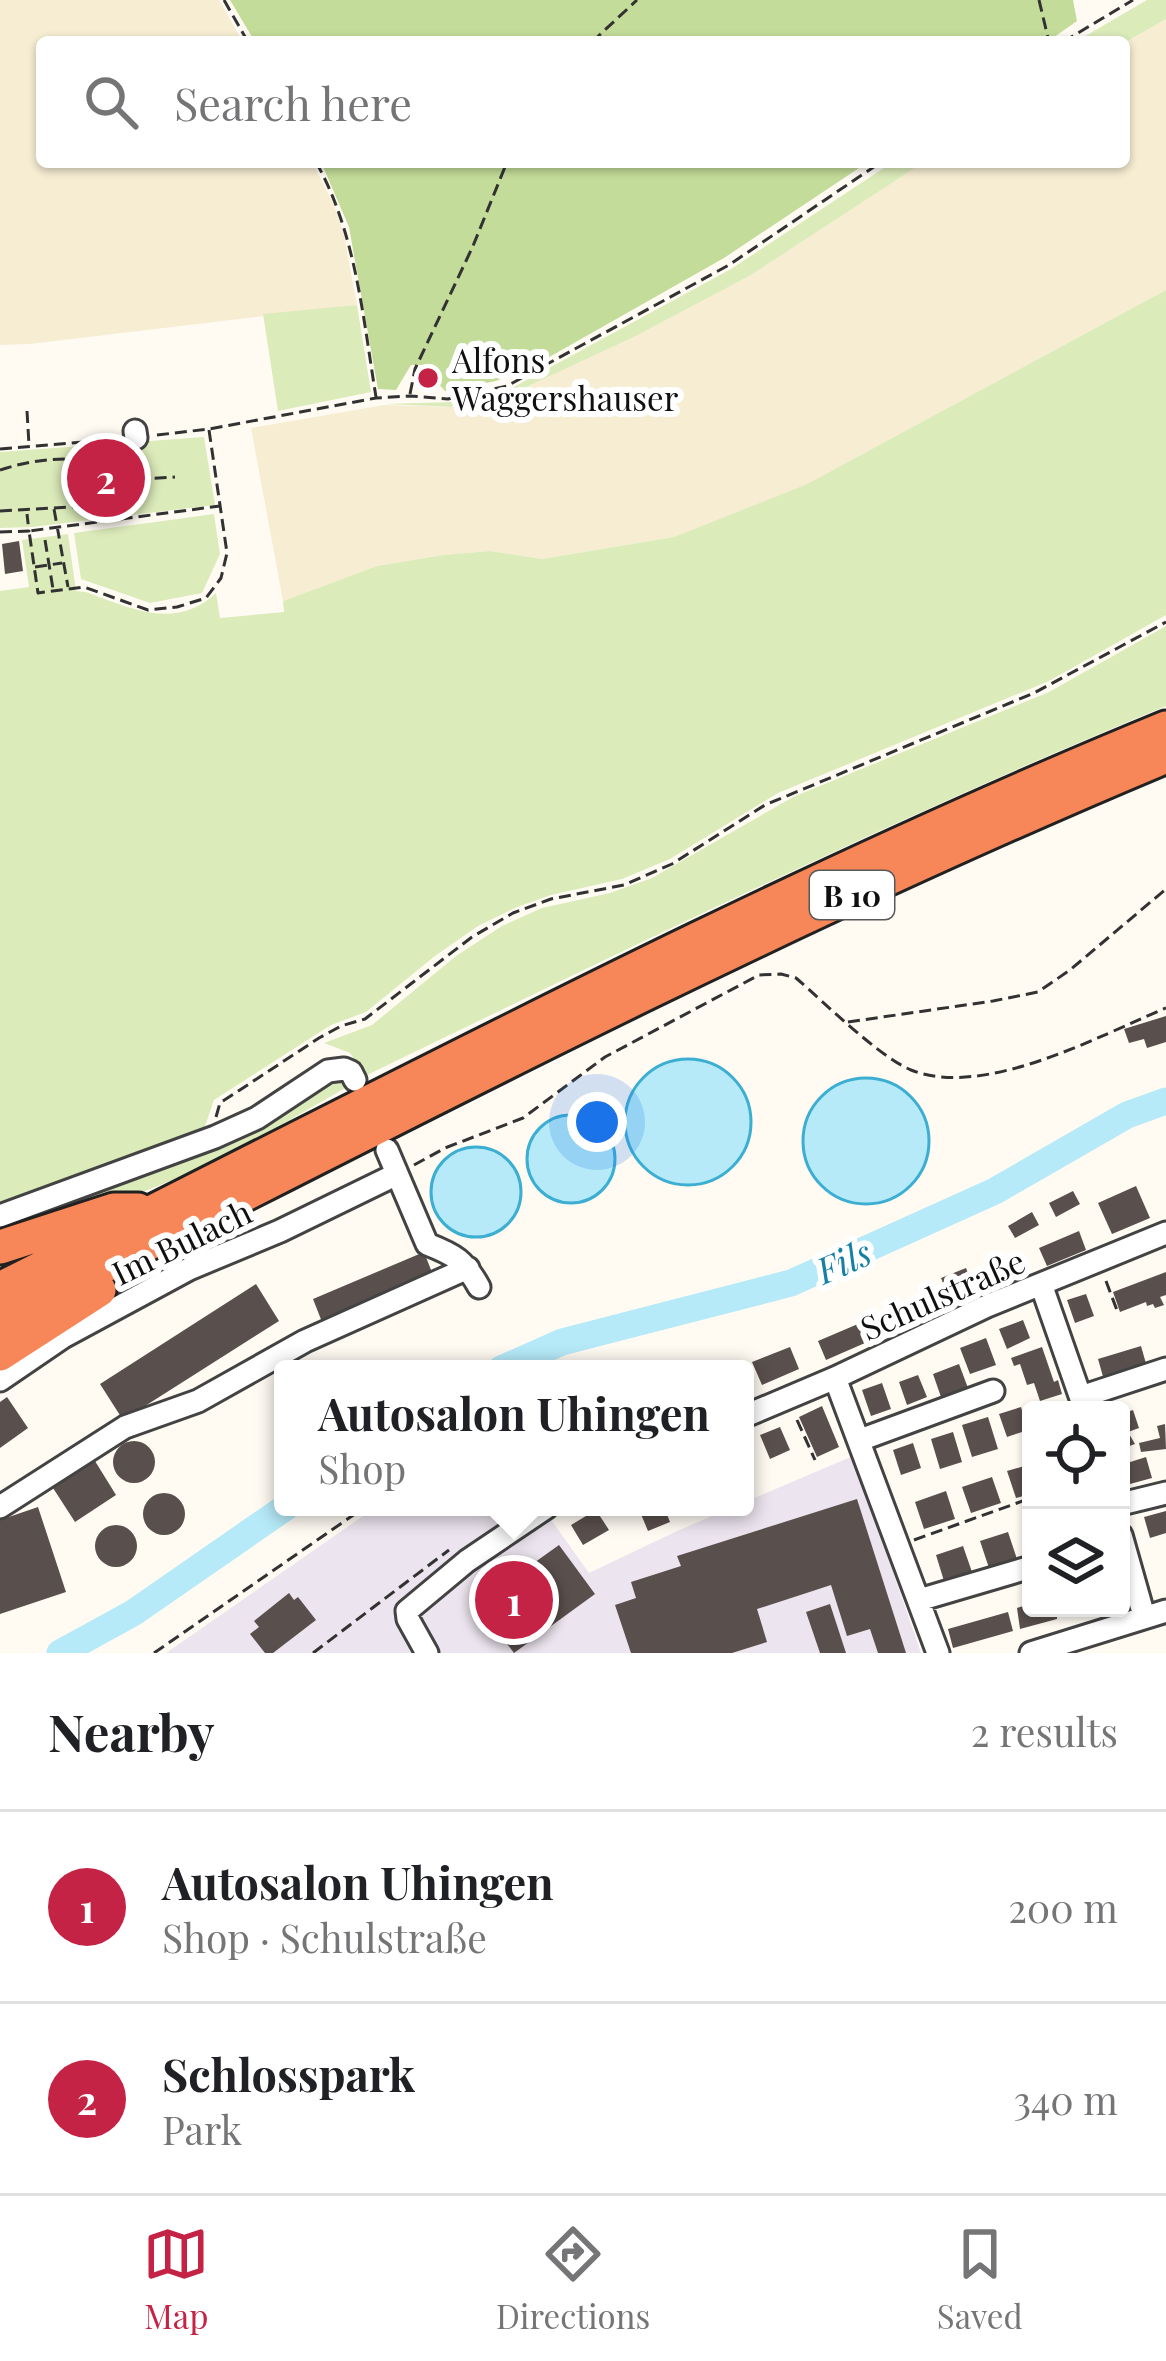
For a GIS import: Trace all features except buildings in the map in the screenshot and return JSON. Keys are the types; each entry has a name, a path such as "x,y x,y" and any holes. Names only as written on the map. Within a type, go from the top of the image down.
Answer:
{"highway":[{"name":"B 10","path":"0,1319 164,1222 616,979 886,850 1166,728"},
{"name":"B 10","path":"0,1289 164,1222 900,872 1166,756"},
{"path":"0,1247 114,1210 164,1222"},
{"name":"B 10","path":"0,1354 136,1266 164,1222"}],"street":[{"path":"0,1216 215,1138 257,1118 328,1071 344,1069 355,1080"},
{"path":"0,1507 125,1427 198,1401 305,1341 474,1277 454,1255 428,1244 387,1150"},
{"name":"Im Bulach","path":"0,1380 63,1337 189,1269 397,1174"},
{"name":"Schulstraße","path":"754,1412 987,1306 1166,1233"},
{"path":"1041,1284 1082,1401"},
{"path":"1090,1401 1166,1369"},
{"path":"835,1378 938,1653"},
{"path":"860,1440 993,1391"},
{"path":"1130,1502 1166,1492"},
{"path":"427,1653 407,1611 467,1561 534,1516"},
{"path":"1031,1653 1155,1614 1130,1556"},
{"path":"919,1600 1022,1570"}],"path":[{"path":"224,0 245,36"},
{"path":"598,36 637,0"},
{"path":"1039,0 1048,36"},
{"path":"1073,36 1133,0"},
{"path":"319,168 345,230 376,398"},
{"path":"410,396 415,369 505,168"},
{"path":"0,449 209,428 376,398 448,399 507,386 728,265 872,168"},
{"path":"27,411 29,447"},
{"path":"27,512 38,593 84,587 148,610 177,608 206,598 221,578 227,554 209,428"},
{"path":"0,470 17,464 87,458 120,465 143,479"},
{"path":"0,512 90,506 122,495 143,479 175,477"},
{"path":"0,532 57,529 220,506"},
{"path":"54,509 68,589"},
{"path":"45,540 53,591"},
{"path":"34,567 63,563"},
{"path":"215,1138 220,1103 319,1038 365,1018 472,937 513,913 550,899 623,884 672,864 765,805 1034,694 1166,622"},
{"path":"848,1022 1038,992 1166,889"},
{"path":"397,1174 445,1148 523,1118 605,1057 759,975 796,978 880,1050 911,1070 941,1076 973,1076 1015,1067 1166,1008"},
{"path":"1098,1261 1118,1313"},
{"path":"796,1420 815,1460"},
{"path":"899,1545 1022,1501"},
{"path":"154,1653 352,1516"},
{"path":"313,1653 439,1556 469,1543 492,1545"}],"shaded area":[{"path":"0,0 219,0 240,36 36,36 36,168 315,168 344,235 357,305 0,345"},
{"path":"1166,19 1166,290 807,484 674,537 542,559 490,551 443,555 377,566 283,601 251,428 384,405 454,407 511,394 751,275 915,168 1130,168 1130,40"},
{"path":"853,1456 921,1653 166,1653 363,1516 548,1516 589,1573 712,1516 754,1516 754,1498"}],"green space":[{"path":"230,0 1073,0 1077,21 1056,36 251,36"},
{"path":"1147,0 1166,0 1166,19 1130,40 1085,36"},
{"path":"324,168 859,168 724,258 544,360 496,381 445,391 422,365 411,365 396,390 378,389 349,227"},
{"path":"884,168 915,168 751,275 511,394 454,407 384,404 452,402 512,388 731,269"},
{"path":"1166,290 1166,615 1049,681 778,793 670,859 622,879 551,895 478,926 366,1012 331,1025 214,1100 204,1129 0,1203 0,591 29,587 22,540 68,534 76,591 169,614 201,605 216,593 220,618 284,612 283,601 377,566 490,551 542,559 674,537 807,484"},
{"path":"357,305 371,392 278,411 263,314"},
{"path":"204,437 215,505 0,528 0,452"},
{"path":"214,514 220,554 202,593 150,603 81,579 74,533"},
{"path":"1166,626 1166,706 863,839 365,1076 350,1053 324,1043 372,1025 456,956 502,926 542,908 652,878 793,797 1049,692"},
{"path":"335,1077 347,1087 205,1165 116,1202 0,1241 0,1224"}],"water":[{"path":"688,1059 712,1064 733,1077 746,1098 751,1122 746,1146 733,1167 712,1180 688,1185 664,1180 643,1167 630,1146 625,1122 630,1098 643,1077 664,1064"},
{"path":"866,1078 890,1083 910,1097 924,1117 929,1141 924,1165 910,1185 890,1199 866,1204 842,1199 822,1185 808,1165 803,1141 808,1117 822,1097 842,1083"},
{"path":"571,1115 588,1118 602,1128 612,1142 612,1176 602,1190 588,1200 571,1203 554,1200 540,1190 530,1176 527,1159 530,1142 540,1128 554,1118"},
{"path":"476,1147 493,1150 508,1160 518,1175 518,1209 508,1224 493,1234 476,1237 459,1234 444,1224 434,1209 431,1192 434,1175 444,1160 459,1150"}],"waterway":[{"name":"Fils","path":"521,1360 562,1342 791,1283 995,1191 1127,1115 1166,1101"},
{"name":"Fils","path":"60,1653 133,1613 274,1515"}],"place":[{"name":"Alfons Waggershauser","path":"428,378"},
{"name":"Schlosspark","path":"106,478"},
{"name":"Autosalon Uhingen","path":"514,1600"}]}
